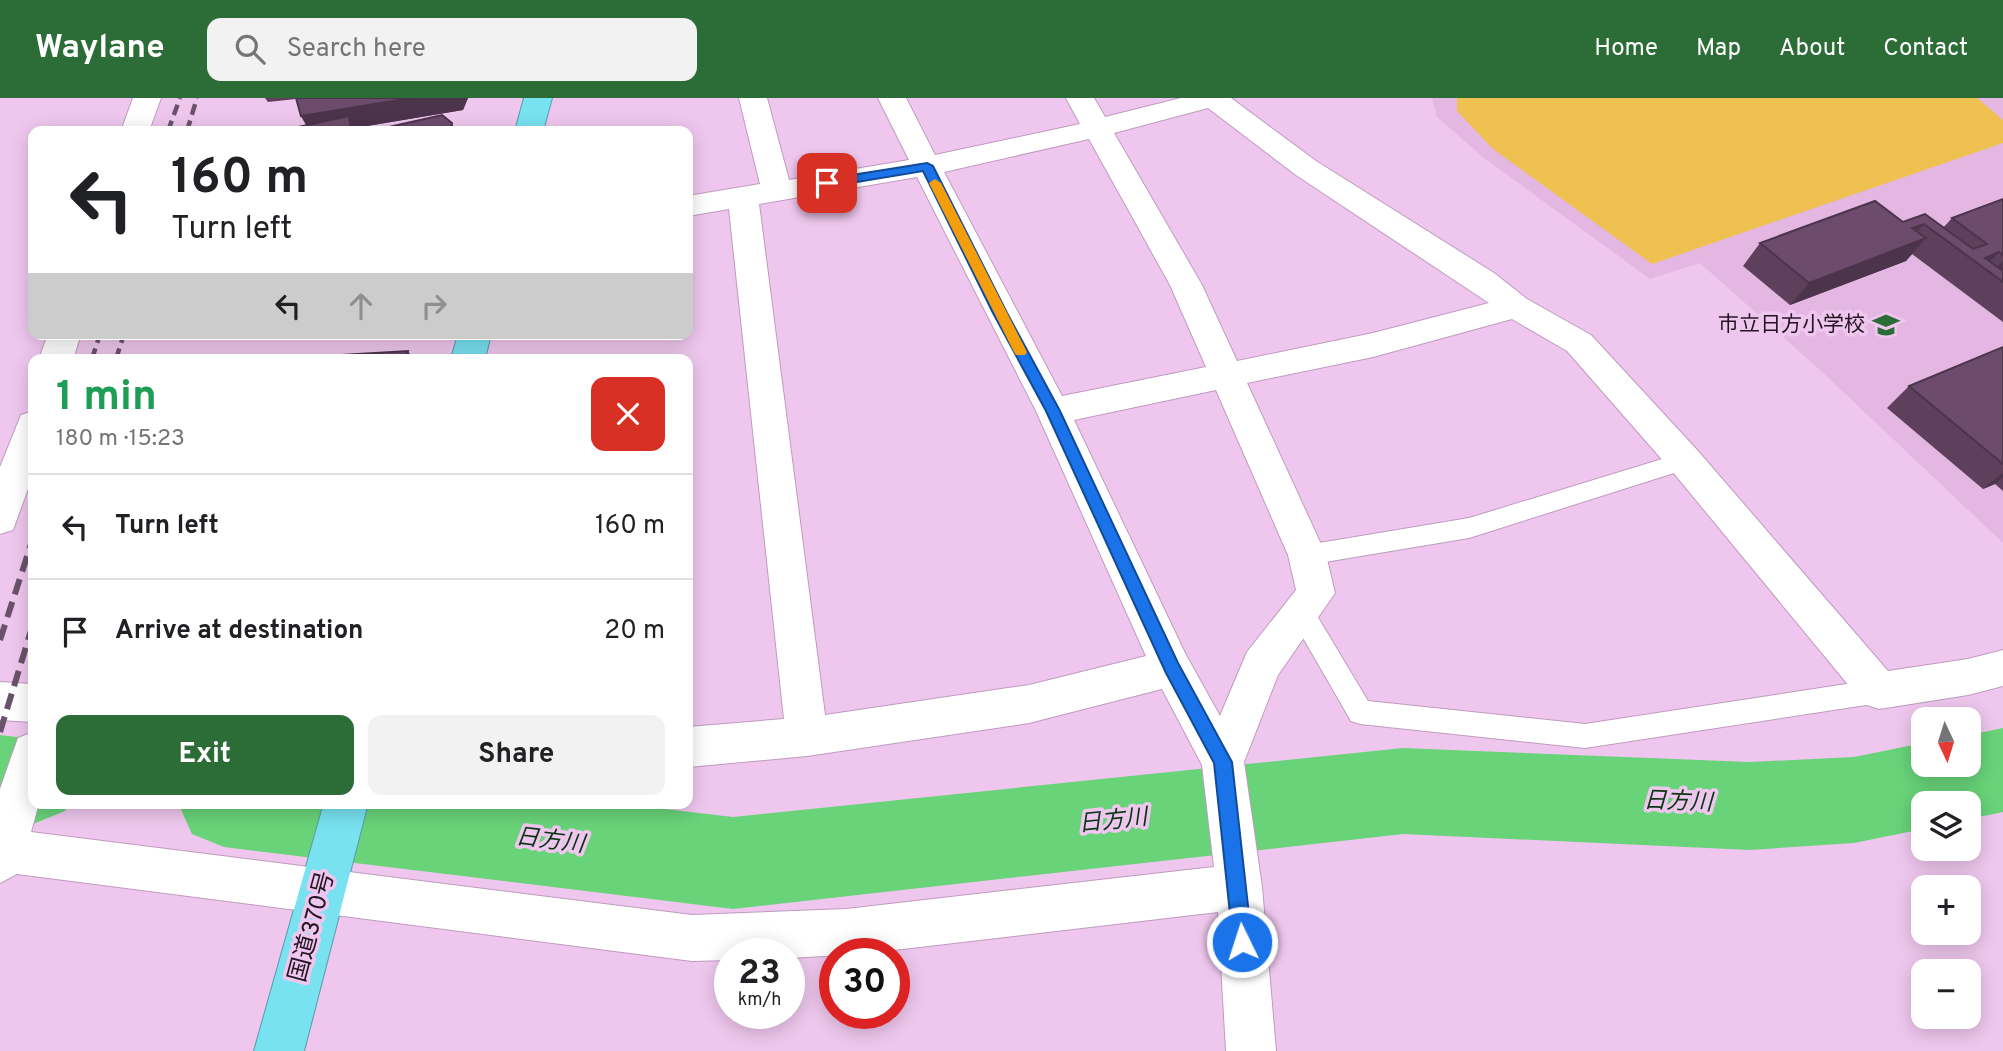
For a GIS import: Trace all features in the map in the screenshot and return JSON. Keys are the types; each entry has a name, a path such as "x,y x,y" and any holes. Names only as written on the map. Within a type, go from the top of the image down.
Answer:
{"highway":[{"path":"530,126 538,98"},
{"name":"国道370号","path":"279,1051 344,809"}],"street":[{"path":"137,126 147,98"},
{"path":"753,98 807,737"},
{"path":"892,98 1000,313 1053,411 1172,668 1223,762 1238,887 1251,1051"},
{"path":"1080,98 1186,285 1307,555 1316,593 1262,665 1223,762"},
{"path":"693,205 927,166 1100,130 1213,98 1306,168 1483,281 1516,307 1579,343 1685,461 1879,691 1968,677 2003,668"},
{"path":"1053,411 1373,345 1516,307"},
{"path":"2,508 28,438"},
{"path":"693,747 807,737 1029,704 1172,668"},
{"path":"0,701 28,703"},
{"path":"28,768 5,842 328,873 692,938 846,932 1238,887"}],"lane":[{"path":"1307,555 1469,528 1685,461"},
{"path":"1301,612 1360,712 1585,736 1879,691"}],"shaded area":[{"name":"市立日方小学校","path":"1432,98 2003,98 2003,543 1820,370 1700,263 1650,279 1484,158 1437,117"},
{"path":"1457,98 1977,98 2003,120 2003,143 1652,264 1493,149 1457,111"}],"building":[{"path":"296,98 411,98 301,116"},
{"path":"442,115 452,123 451,126 393,126"},
{"path":"349,116 350,126 303,126"},
{"path":"2003,199 2003,255 1999,252 1985,258 2003,271 2003,282 1924,224 1912,228 1926,238 1809,283 1760,243 1875,201 1903,222 1925,214 1973,249 1987,244 1952,218"},
{"path":"2003,347 2003,464 1909,386"},
{"path":"408,351 407,354 357,354"}],"waterway":[{"name":"日方川","path":"275,809 733,863 1403,791 1750,806 1854,800 2003,770"},
{"name":"日方川","path":"0,777 28,780"}],"railway":[{"path":"170,126 180,98"},
{"path":"189,126 197,98"},
{"path":"94,354 98,340"},
{"path":"118,354 122,340"},
{"path":"0,640 28,553"},
{"path":"0,732 28,640"}],"slow traffic":[{"path":"935,183 1021,352"}],"place":[{"name":"市立日方小学校","path":"1886,325"}],"route":[{"path":"827,183 927,166 1000,313 1053,411 1172,668 1223,762 1242,942"}]}
